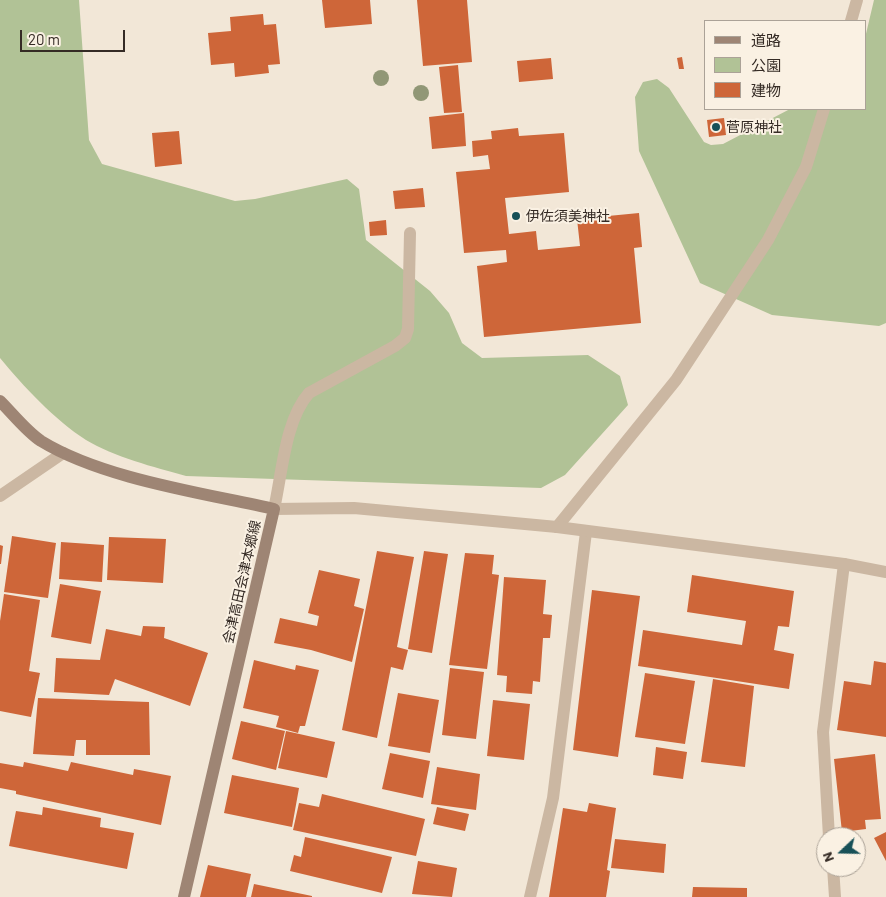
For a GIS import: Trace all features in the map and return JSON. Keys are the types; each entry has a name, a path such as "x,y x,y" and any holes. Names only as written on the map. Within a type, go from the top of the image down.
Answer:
{"main road":[{"name":"会津高田会津本郷線","path":"0,401 39,440 64,453 118,473 274,509 184,897"}],"street":[{"path":"851,20 857,0"},
{"path":"557,527 676,380 768,240 806,168 824,110"},
{"path":"410,233 408,329 405,338 395,346 309,392 300,402 293,419 274,509 354,508 557,527 844,564 886,572"},
{"path":"0,496 64,453"},
{"path":"530,897 553,798 586,532"},
{"path":"828,827 822,732 844,564"},
{"path":"834,877 835,897"}],"green space":[{"path":"0,0 79,0 89,140 102,164 235,201 255,199 347,179 359,189 366,240 430,291 449,313 462,343 482,358 588,355 620,376 628,405 565,475 541,488 186,476 122,456 86,440 63,423 40,402 0,358"},
{"path":"874,0 886,0 886,323 879,326 772,315 700,283 639,151 635,97 643,82 657,79 669,88 704,142 711,145 723,144 788,110 866,110 866,34"}],"building":[{"path":"322,0 370,0 372,24 325,28"},
{"path":"417,0 467,0 472,62 423,66"},
{"path":"263,14 264,25 276,24 280,64 268,65 269,73 235,77 234,63 211,65 208,33 231,31 230,17"},
{"path":"682,57 684,69 679,69 677,58"},
{"path":"551,58 553,79 519,82 517,61"},
{"path":"458,65 462,112 444,113 439,67"},
{"path":"464,113 466,146 432,149 429,117"},
{"name":"菅原神社","path":"724,118 726,135 709,137 707,120"},
{"path":"518,128 519,136 564,133 569,192 505,198 509,234 536,231 538,250 580,246 577,219 639,213 642,247 634,248 641,323 484,337 477,266 507,262 506,250 464,253 456,172 490,169 488,155 473,157 472,141 492,139 491,131"},
{"path":"179,131 182,164 155,167 152,133"},
{"path":"423,188 425,207 395,209 393,191"},
{"path":"386,220 387,235 370,236 369,222"},
{"path":"12,536 56,543 48,598 4,592"},
{"path":"109,537 166,539 163,583 107,580"},
{"path":"61,542 104,545 102,582 59,579"},
{"path":"0,545 3,546 1,564 0,564"},
{"path":"377,551 414,557 397,647 408,650 403,670 391,667 377,738 342,730"},
{"path":"424,551 448,554 432,653 408,649"},
{"path":"465,553 494,555 492,574 499,575 487,669 449,665"},
{"path":"319,570 360,579 354,606 364,609 352,662 311,650 274,643 280,618 317,626 319,616 308,613"},
{"path":"692,575 794,591 789,627 778,626 774,650 794,654 789,689 638,666 643,630 742,645 746,621 687,612"},
{"path":"504,577 546,580 543,614 552,615 550,638 543,638 540,682 533,681 532,694 506,692 507,676 497,675"},
{"path":"60,584 101,591 91,644 51,637"},
{"path":"592,590 640,596 618,757 573,750"},
{"path":"4,594 40,600 29,671 40,673 31,717 0,711 0,621"},
{"path":"143,626 165,627 164,638 208,653 190,706 115,679 109,695 54,692 56,658 100,660 106,629 141,636"},
{"path":"254,660 295,670 296,665 319,670 305,726 300,726 298,733 276,727 279,716 243,708"},
{"path":"874,661 886,663 886,737 837,730 844,681 871,685"},
{"path":"450,668 484,672 476,739 442,735"},
{"path":"645,673 695,681 685,744 635,737"},
{"path":"713,679 754,686 745,767 701,762"},
{"path":"398,693 439,700 430,753 388,746"},
{"path":"38,698 149,702 150,755 86,755 86,740 76,740 74,756 33,754"},
{"path":"493,700 530,704 524,760 487,756"},
{"path":"241,721 285,731 276,770 232,759"},
{"path":"286,731 335,742 327,778 278,768"},
{"path":"656,747 687,752 683,779 653,775"},
{"path":"390,753 430,761 423,798 382,789"},
{"path":"875,754 881,819 865,820 866,827 841,827 834,759"},
{"path":"24,762 68,771 71,762 133,775 134,769 171,776 161,825 16,794 16,791 0,788 0,763 23,767"},
{"path":"437,767 480,774 476,810 431,804"},
{"path":"232,775 299,788 292,827 224,813"},
{"path":"322,794 425,819 416,856 293,830 299,803 319,807"},
{"path":"589,803 616,808 607,870 610,871 606,897 549,897 563,808 587,812"},
{"path":"43,807 101,818 100,827 134,833 127,869 9,846 16,811 42,815"},
{"path":"437,807 469,814 465,831 433,824"},
{"path":"886,832 886,861 874,838"},
{"path":"305,837 392,857 382,893 290,871 294,855 301,857"},
{"path":"615,839 666,844 664,873 611,868"},
{"path":"418,861 457,868 452,897 412,894"},
{"path":"208,865 251,874 246,897 200,897"},
{"path":"254,884 312,896 312,897 251,897"},
{"path":"693,887 747,888 747,897 692,897"}],"place":[{"name":"菅原神社","path":"716,127"},
{"name":"伊佐須美神社","path":"516,216"}]}
